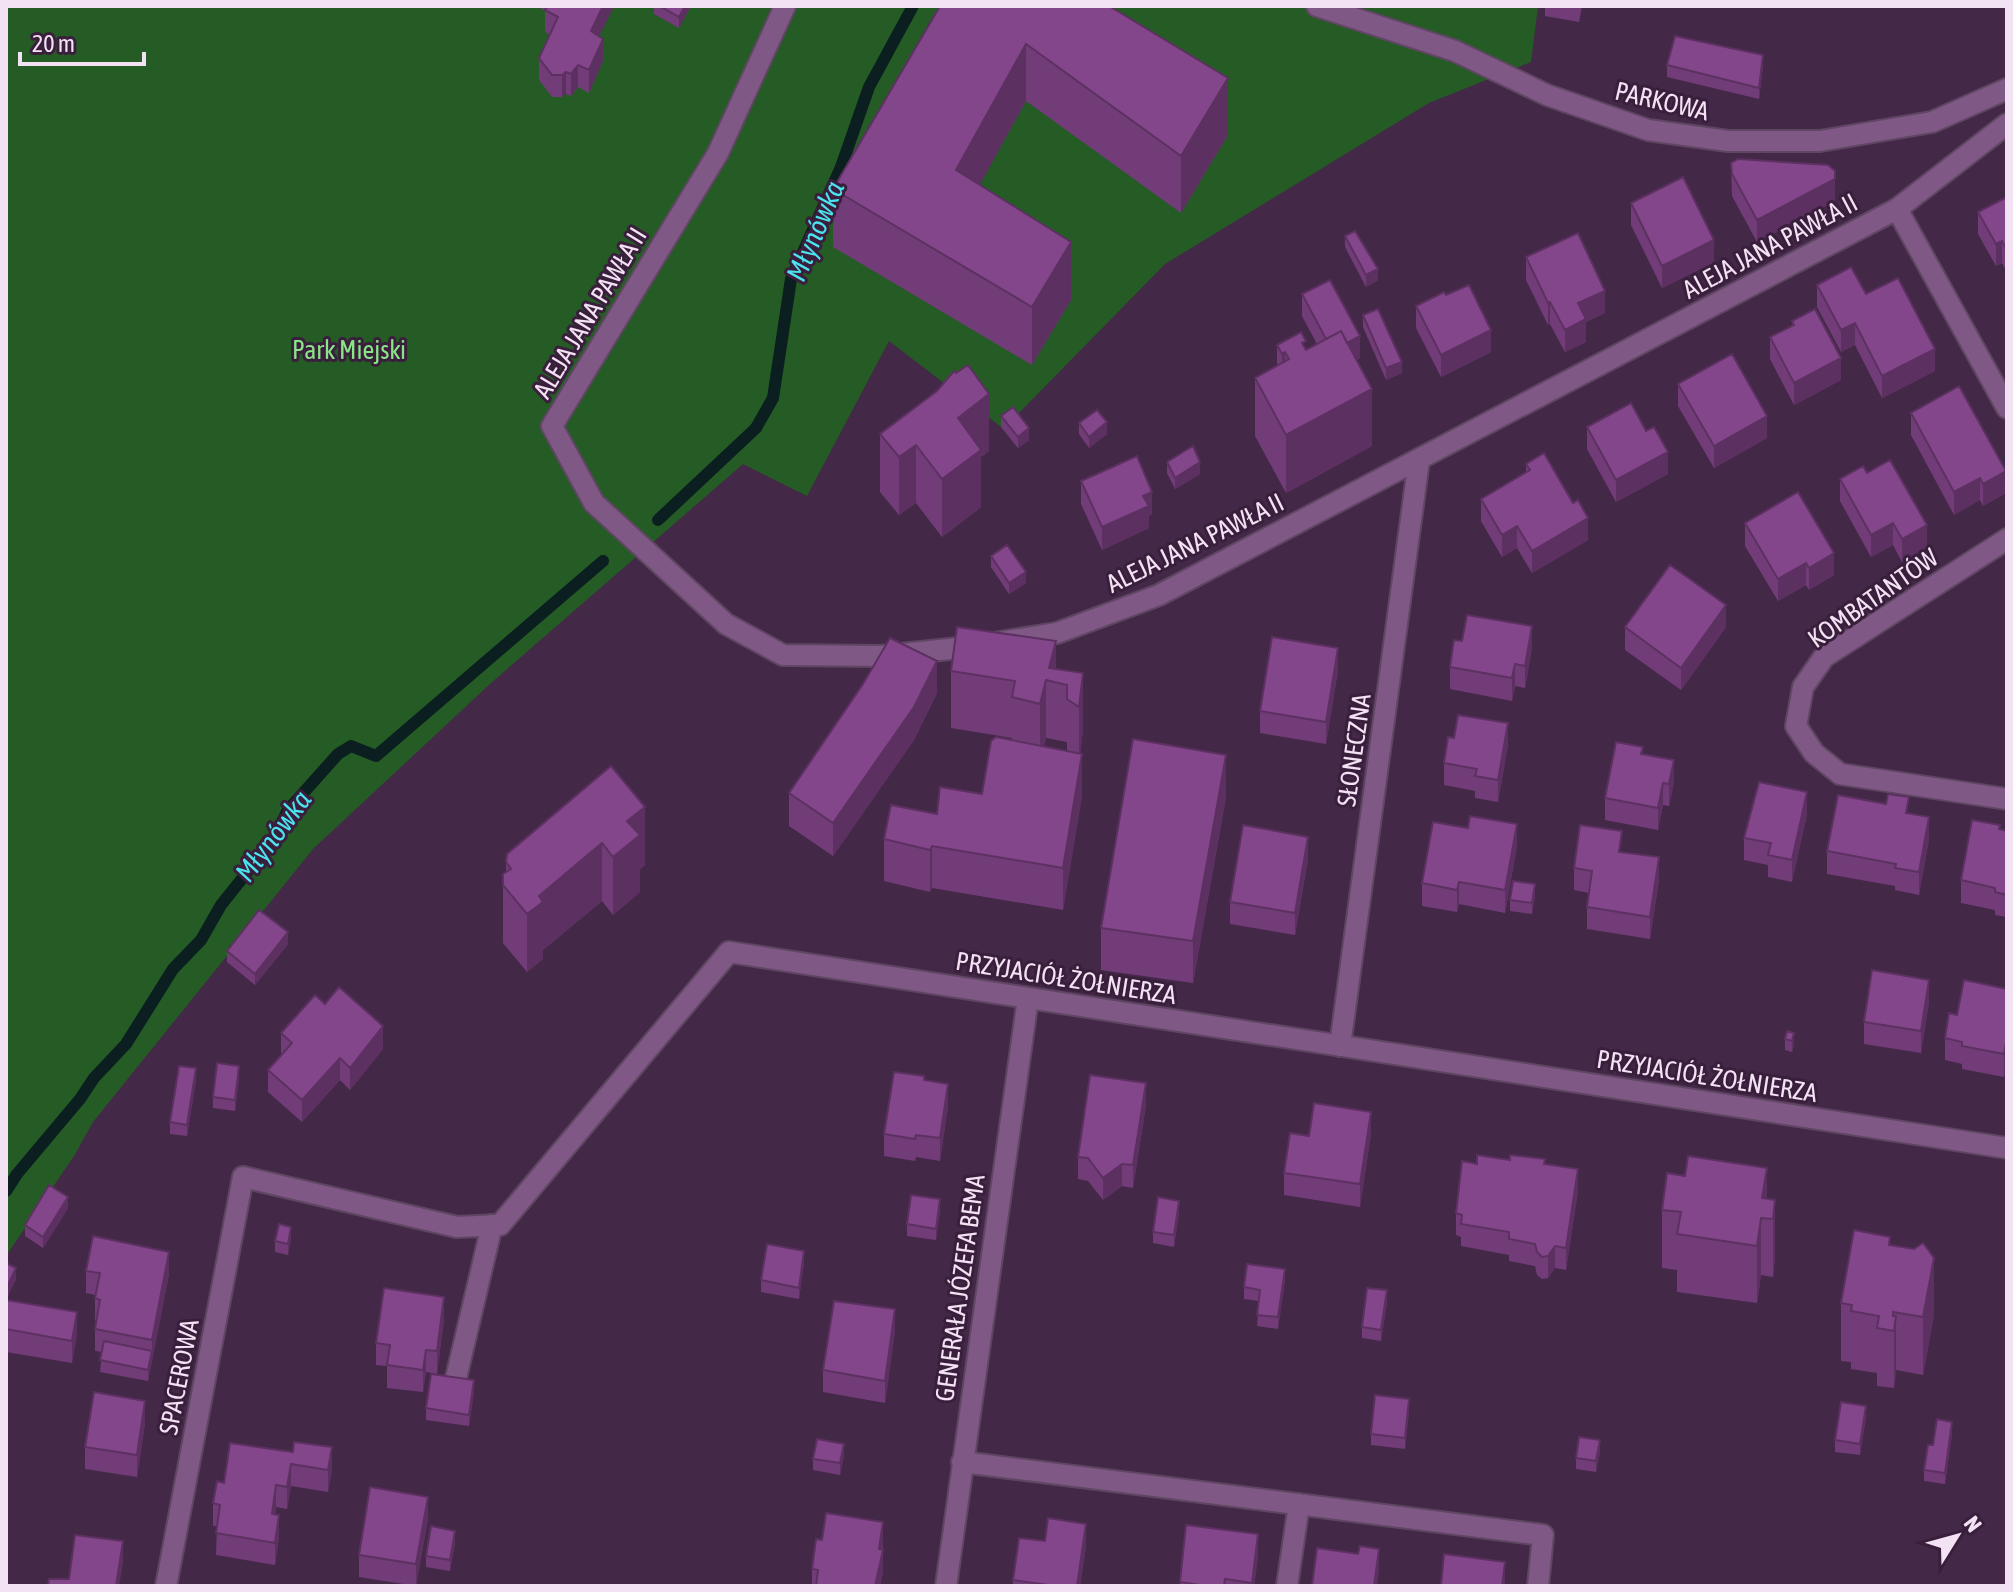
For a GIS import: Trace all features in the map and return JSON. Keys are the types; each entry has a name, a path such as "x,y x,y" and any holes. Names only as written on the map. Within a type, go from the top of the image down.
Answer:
{"street":[{"name":"ALEJA JANA PAWŁA II","path":"785,6 718,153 552,426 594,503 726,624 783,655 835,657 969,647 1057,633 1159,595 1897,209 2007,124"},
{"name":"PARKOWA","path":"1317,6 1455,51 1547,95 1648,130 1728,141 1820,141 1932,122 2007,89"},
{"path":"1897,209 2007,408"},
{"name":"SŁONECZNA","path":"1340,1046 1419,460"},
{"name":"KOMBATANTÓW","path":"2007,539 1824,657 1803,687 1796,726 1814,753 1840,774 2007,799"},
{"name":"PRZYJACIÓŁ ŻOŁNIERZA","path":"492,1225 500,1225 729,952 2007,1148"},
{"name":"GENERAŁA JÓZEFA BEMA","path":"946,1586 1028,998"},
{"name":"SPACEROWA","path":"166,1586 243,1177 457,1227 492,1225"},
{"path":"456,1378 492,1225"},
{"path":"962,1462 1543,1535 1538,1586"},
{"path":"1287,1586 1299,1504"}],"green space":[{"name":"Park Miejski","path":"6,6 1538,6 1531,62 1429,103 1165,264 1013,419 1001,427 889,341 807,496 743,464 490,684 313,849 93,1122 74,1156 6,1256"}],"building":[{"path":"547,6 603,6 591,31 603,39 589,70 578,65 571,74 552,75 539,58 558,17 545,10"},
{"path":"660,6 685,6 679,17"},
{"path":"940,6 1109,6 1228,78 1181,156 1026,44 956,170 1071,242 1032,307 833,189"},
{"path":"1675,36 1763,55 1759,88 1667,65"},
{"path":"1738,159 1828,165 1835,171 1835,179 1757,220 1732,174 1731,163"},
{"path":"1683,177 1714,240 1662,266 1631,203"},
{"path":"2007,197 2007,250 2002,241 1996,244 1978,212"},
{"path":"1355,231 1378,269 1366,275 1345,236"},
{"path":"1578,233 1605,291 1578,303 1586,319 1565,330 1526,257"},
{"path":"1851,267 1866,294 1898,278 1935,349 1882,376 1855,323 1841,330 1817,285"},
{"path":"1330,280 1360,336 1347,343 1341,331 1326,339 1302,294"},
{"path":"1469,285 1491,330 1441,355 1416,306 1444,292 1446,295"},
{"path":"1378,309 1402,362 1386,368 1363,315"},
{"path":"1815,309 1841,358 1794,383 1770,337 1794,325 1792,321"},
{"path":"1341,331 1372,389 1286,435 1255,378 1289,359 1277,345 1301,332 1306,341 1302,343 1306,350"},
{"path":"1732,354 1767,416 1714,446 1678,384"},
{"path":"968,365 989,394 958,418 981,450 942,479 916,445 899,457 880,434 937,391 954,371 956,373"},
{"path":"1959,386 2006,471 1983,484 1980,478 1954,492 1911,413"},
{"path":"1631,403 1646,431 1654,427 1668,452 1616,480 1587,427"},
{"path":"1013,407 1029,428 1018,437 1001,416"},
{"path":"1097,410 1107,422 1089,437 1079,423"},
{"path":"1193,446 1200,462 1175,478 1167,462"},
{"path":"1544,453 1573,503 1578,500 1588,518 1532,551 1517,526 1502,535 1481,499 1530,470 1526,464"},
{"path":"1137,456 1152,492 1143,496 1149,506 1102,527 1081,481"},
{"path":"1890,460 1927,525 1902,539 1893,523 1871,535 1840,479 1863,466 1867,473"},
{"path":"1798,492 1834,553 1809,568 1806,563 1778,579 1745,523"},
{"path":"1007,545 1026,572 1009,583 991,556"},
{"path":"1670,565 1726,605 1681,668 1625,627"},
{"path":"1467,615 1532,626 1525,666 1515,664 1512,678 1450,667 1454,640 1462,641"},
{"path":"957,627 1056,641 1049,668 1083,673 1079,707 1067,699 1067,685 1046,680 1040,704 1012,697 1015,681 951,671"},
{"path":"1272,637 1338,648 1326,722 1260,711"},
{"path":"890,638 937,661 914,707 833,823 789,793 863,684"},
{"path":"1458,715 1508,723 1498,780 1475,776 1477,769 1444,763 1448,737 1454,738"},
{"path":"996,737 1082,754 1063,868 932,846 930,850 884,839 891,805 937,814 940,787 982,794 991,741"},
{"path":"1133,739 1226,755 1193,941 1101,928"},
{"path":"1616,742 1643,747 1641,754 1674,760 1669,784 1663,783 1658,808 1605,798"},
{"path":"611,766 645,807 627,821 640,835 613,857 602,843 539,896 543,902 527,914 503,885 503,874 511,869 506,862 507,854"},
{"path":"1759,782 1807,792 1792,860 1768,855 1771,843 1744,838"},
{"path":"1888,794 1909,797 1906,813 1929,817 1919,872 1895,868 1896,864 1827,851 1838,795 1886,804"},
{"path":"1470,816 1517,824 1505,890 1459,882 1457,890 1422,883 1433,822 1468,828"},
{"path":"1972,820 2000,825 1999,829 2007,831 2007,895 1995,892 1995,888 1961,880"},
{"path":"1243,825 1308,837 1295,913 1230,902"},
{"path":"1580,825 1622,831 1619,852 1659,857 1650,917 1587,907 1592,871 1574,868"},
{"path":"1513,881 1535,884 1532,903 1510,900"},
{"path":"259,910 288,932 255,974 227,951"},
{"path":"1872,970 1929,980 1921,1031 1864,1022"},
{"path":"1964,980 2007,989 2004,1054 1962,1046 1962,1042 1945,1038 1949,1013 1957,1015"},
{"path":"339,987 383,1026 350,1068 340,1058 302,1100 268,1070 292,1043 281,1033 315,995 325,1004"},
{"path":"1787,1031 1794,1033 1792,1041 1785,1039"},
{"path":"217,1063 239,1066 235,1100 213,1097"},
{"path":"179,1066 196,1068 187,1125 170,1122"},
{"path":"894,1072 924,1076 924,1080 948,1084 940,1138 916,1135 915,1139 884,1134"},
{"path":"1090,1075 1146,1083 1133,1165 1122,1164 1103,1178 1088,1158 1078,1157"},
{"path":"1314,1103 1371,1112 1360,1184 1284,1173 1290,1133 1309,1136"},
{"path":"1477,1155 1510,1160 1510,1155 1545,1159 1544,1164 1578,1169 1566,1248 1555,1246 1548,1256 1542,1257 1535,1244 1509,1239 1509,1232 1461,1224 1462,1215 1456,1213 1462,1161 1477,1164"},
{"path":"1688,1156 1767,1168 1762,1198 1775,1200 1773,1219 1761,1218 1757,1246 1677,1234 1681,1212 1662,1210 1667,1173 1685,1176"},
{"path":"49,1185 68,1197 43,1237 25,1225"},
{"path":"911,1195 940,1199 936,1229 907,1224"},
{"path":"1158,1197 1179,1201 1174,1235 1153,1232"},
{"path":"279,1224 291,1227 288,1244 275,1241"},
{"path":"1854,1230 1890,1237 1889,1245 1914,1249 1923,1243 1934,1258 1923,1317 1893,1312 1896,1316 1894,1331 1877,1328 1879,1316 1851,1311 1852,1305 1841,1303"},
{"path":"93,1236 169,1252 152,1340 95,1329 100,1300 95,1298 100,1273 86,1271"},
{"path":"767,1244 804,1251 799,1288 761,1280"},
{"path":"6,1263 16,1268 6,1289"},
{"path":"1247,1264 1285,1269 1278,1317 1257,1315 1260,1290 1244,1287"},
{"path":"384,1288 444,1297 437,1351 426,1350 423,1370 387,1365 390,1345 376,1343"},
{"path":"1367,1288 1387,1290 1381,1330 1362,1327"},
{"path":"6,1300 77,1312 72,1341 6,1329"},
{"path":"834,1301 895,1309 885,1381 823,1370"},
{"path":"104,1341 152,1351 148,1370 100,1360"},
{"path":"431,1374 474,1380 469,1415 426,1408"},
{"path":"94,1392 145,1401 137,1455 85,1447"},
{"path":"1375,1395 1409,1399 1405,1438 1371,1434"},
{"path":"1841,1402 1866,1406 1860,1444 1835,1440"},
{"path":"1937,1419 1952,1422 1945,1473 1924,1470 1928,1445 1933,1445"},
{"path":"1579,1437 1600,1440 1596,1461 1576,1458"},
{"path":"817,1439 844,1444 840,1463 813,1459"},
{"path":"294,1442 332,1447 328,1470 291,1464 287,1487 276,1485 272,1514 279,1515 275,1543 216,1533 220,1505 213,1503 217,1481 224,1483 230,1443 293,1452"},
{"path":"370,1487 428,1497 416,1564 359,1555"},
{"path":"826,1513 883,1522 879,1549 883,1550 875,1586 816,1586 818,1570 812,1569 816,1539 822,1540"},
{"path":"1048,1518 1086,1524 1077,1586 1013,1580 1019,1538 1045,1541"},
{"path":"1186,1525 1258,1534 1252,1583 1225,1579 1224,1586 1207,1586 1180,1582"},
{"path":"431,1526 455,1531 450,1560 426,1556"},
{"path":"75,1535 123,1541 116,1586 48,1586 49,1579 69,1579"},
{"path":"1360,1546 1379,1549 1374,1586 1312,1586 1317,1548 1358,1554"},
{"path":"1444,1554 1505,1562 1502,1586 1441,1586"}],"waterway":[{"name":"Młynówka","path":"658,520 756,428 773,398 791,279 841,167 869,87 913,6"},
{"name":"Młynówka","path":"6,1191 94,1078 126,1044 173,969 201,940 221,905 273,840 288,810 338,754 351,746 376,756 603,561"}]}
